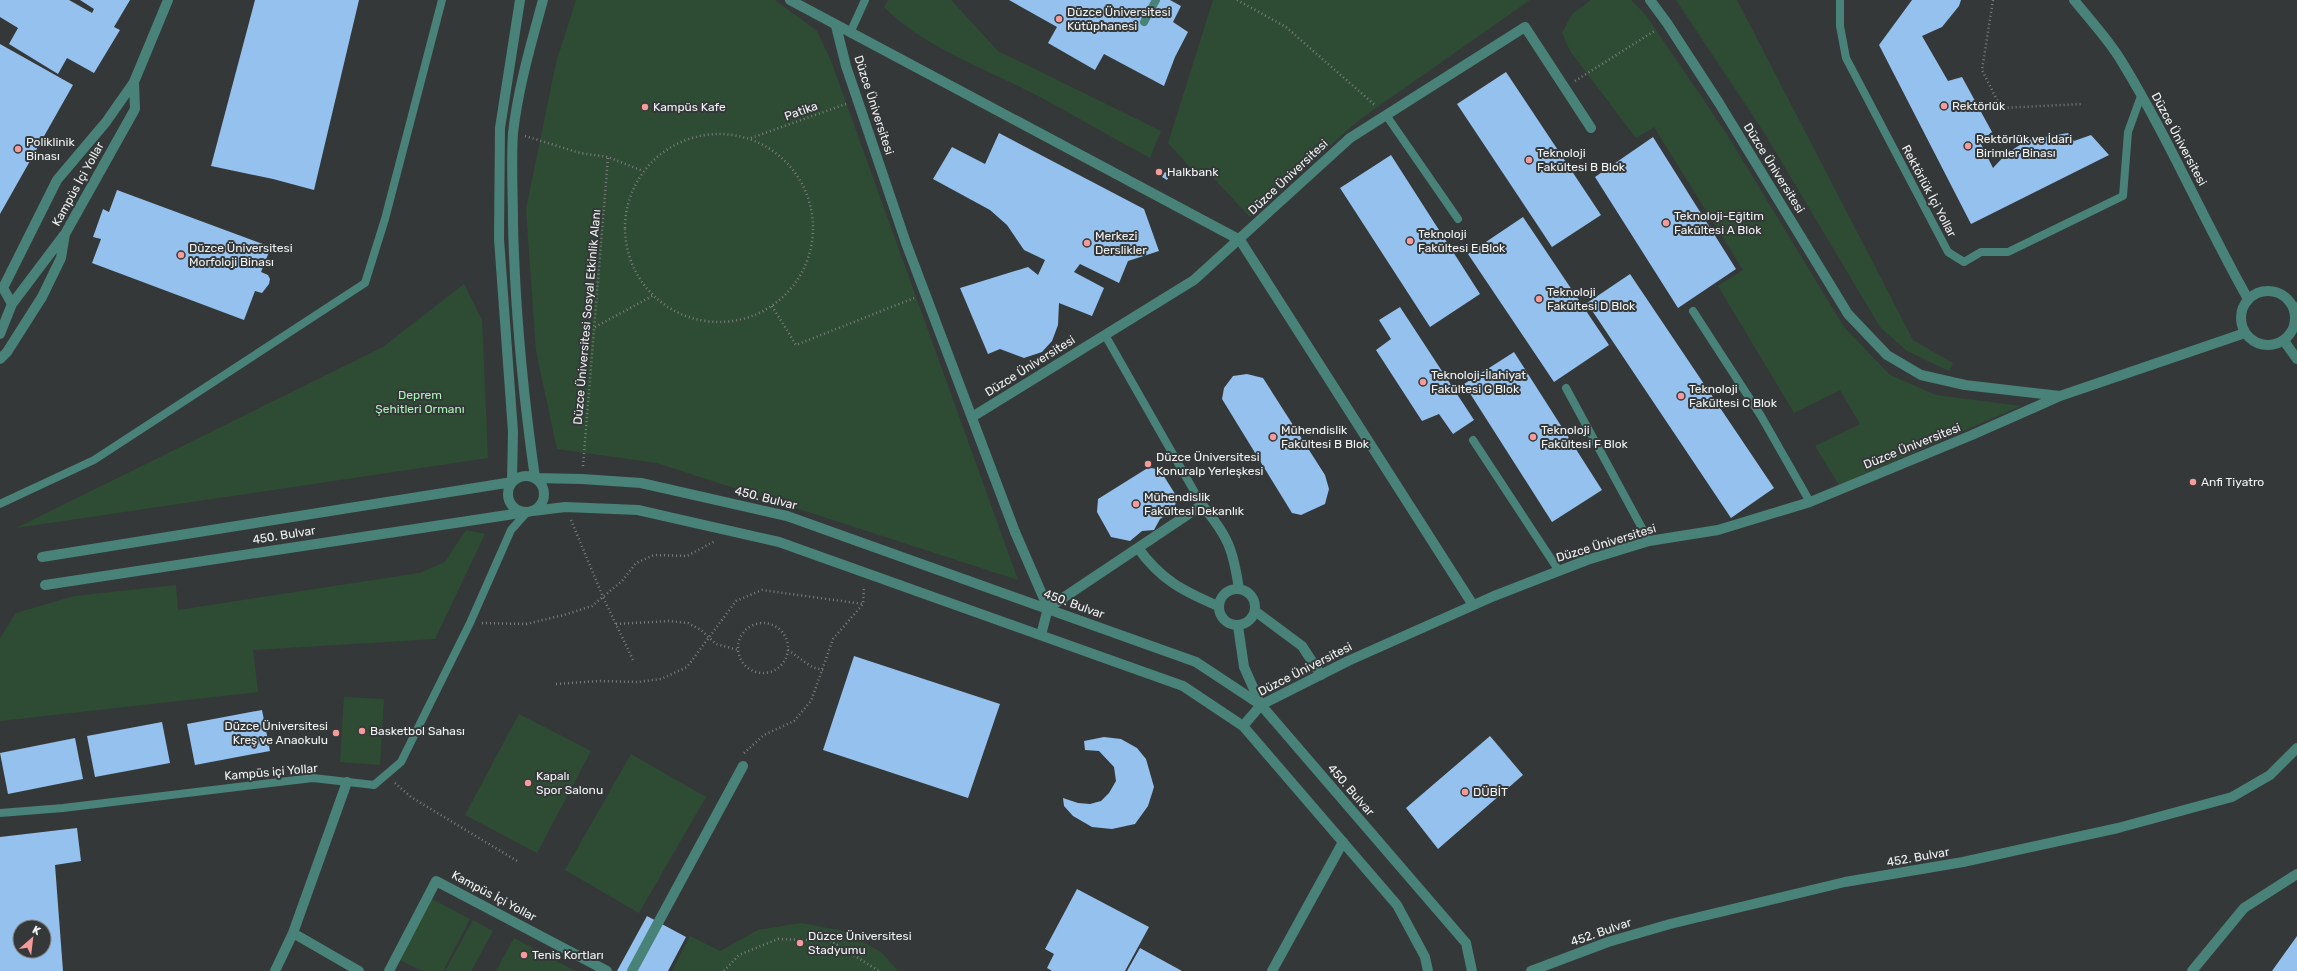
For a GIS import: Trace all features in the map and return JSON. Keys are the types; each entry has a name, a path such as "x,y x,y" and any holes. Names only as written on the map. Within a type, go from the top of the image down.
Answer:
{"street":[{"name":"Kampüs İçi Yollar","path":"12,304 3,288 57,180 106,122 134,82 168,0"},
{"path":"520,0 500,128 499,239 514,432 512,482 509,487 508,500 516,509 530,512 541,503 544,492 539,482 535,478 523,397 514,277 513,133 523,74 543,0"},
{"path":"790,0 836,26 1240,240 1473,605"},
{"name":"Düzce Üniversitesi","path":"1650,0 1668,23 1848,314 1887,355 1921,375 1965,385 2060,396"},
{"name":"Düzce Üniversitesi","path":"2074,0 2121,61 2170,145 2215,240 2248,299"},
{"name":"Düzce Üniversitesi","path":"836,26 858,100 925,294 1016,532 1048,608"},
{"name":"Düzce Üniversitesi","path":"972,417 1194,280 1240,240 1350,138 1525,27 1591,128"},
{"name":"Kampüs İçi Yollar","path":"0,358 7,352 42,297 61,258 65,234 135,109 134,82"},
{"path":"0,334 12,304 65,234"},
{"path":"2265,291 2274,292 2285,297 2295,308 2294,327 2284,341 2276,345 2258,344 2245,333 2240,316 2248,299 2265,291"},
{"name":"Düzce Üniversitesi","path":"1243,726 1261,705 1321,675 1473,605 1559,571 1649,541 1718,530 1810,502 1972,435 2060,396 2245,333"},
{"path":"2284,341 2297,359"},
{"path":"512,482 523,476 535,478"},
{"name":"450. Bulvar","path":"535,478 582,478 641,483 787,516 1196,662 1261,705 1466,943 1472,971"},
{"name":"450. Bulvar","path":"42,557 512,482"},
{"path":"1041,635 1048,608 1202,505 1221,527 1234,555 1239,589"},
{"name":"450. Bulvar","path":"45,585 565,507 638,510 780,542 1184,686 1243,726 1397,905 1426,958 1428,971"},
{"path":"1138,548 1152,567 1186,593 1218,606"},
{"path":"1233,589 1239,589 1250,594 1256,605 1255,611 1249,622 1238,626 1232,625 1222,618 1218,606 1223,595 1233,589"},
{"path":"1255,611 1302,646 1321,675"},
{"path":"1238,626 1244,667 1261,705"},
{"name":"452. Bulvar","path":"1531,971 1608,942 1670,924 1845,882 1963,862 2118,828 2232,797 2270,776 2297,748"},
{"path":"632,971 743,766"},
{"path":"275,971 293,933 347,782"},
{"path":"1272,971 1343,842"},
{"path":"2192,971 2244,908 2297,874"},
{"name":"Kampüs İçi Yollar","path":"390,971 436,881 607,971"},
{"path":"293,933 359,971"}],"lane":[{"path":"0,504 94,460 365,283 385,219 442,0"},
{"path":"850,33 865,0"},
{"path":"1144,22 1156,0"},
{"name":"Rektörlük İçi Yollar","path":"1840,0 1840,26 1846,58 1948,252 1964,262 1982,252 2008,252 2123,196 2128,132 2141,96"},
{"path":"1386,115 1458,219"},
{"path":"1693,311 1761,416 1810,502"},
{"path":"1105,335 1202,505"},
{"path":"1566,388 1649,541"},
{"path":"1473,440 1559,571"},
{"name":"Kampüs içi Yollar","path":"0,813 63,808 313,778 374,785 401,762 470,623 511,530 530,512"}],"path":[{"path":"1237,0 1286,27 1386,115"},
{"path":"1993,0 1982,70 2001,108 2083,104"},
{"path":"1565,88 1668,23"},
{"name":"Patika","path":"750,139 858,100"},
{"path":"513,133 580,153 608,158 643,172"},
{"path":"721,133 750,139 776,153 797,174 810,201 814,231 808,260 793,286 772,306 742,319 711,321 680,313 654,295 637,274 627,248 625,222 630,195 643,172 665,150 691,138 721,133"},
{"name":"Düzce Üniversitesi Sosyal Etkinlik Alanı","path":"582,478 608,158"},
{"path":"772,306 796,345 925,294"},
{"path":"595,328 654,295"},
{"path":"565,507 603,597 633,660"},
{"path":"470,623 526,624 564,615 592,606 622,581 636,562 654,555 687,556 711,545 728,530"},
{"path":"743,766 745,751 764,735 794,721 811,701 833,639 863,604 864,572"},
{"path":"556,684 599,681 638,682 661,679 687,667 736,601 762,590 863,604"},
{"path":"616,624 669,621 688,623 709,636 716,644 738,650"},
{"path":"763,622 779,628 786,638 788,650 786,658 775,670 759,672 745,665 738,650 739,642 748,628 763,622"},
{"path":"788,650 812,667 823,670"},
{"path":"386,775 411,797 517,861"},
{"path":"724,971 739,955 778,939 831,941 879,971"}],"green space":[{"path":"576,0 775,0 817,31 831,61 1018,580 657,463 557,449 536,351 526,209 556,63"},
{"path":"888,0 951,0 998,51 1161,131 1150,158 1038,96 958,57 919,35 884,7"},
{"path":"1213,0 1530,0 1359,120 1250,217 1204,168 1196,174 1168,143"},
{"path":"1591,0 1631,0 1645,14 1726,133 1844,327 1890,375 1936,395 2021,406 1839,485 1815,446 1860,424 1840,390 1794,413 1718,286 1743,270 1654,127 1636,138 1570,51 1562,33 1572,14"},
{"path":"1676,0 1737,0 1913,340 1953,363 1949,371 1907,351 1880,327 1765,134"},
{"name":"Deprem Şehitleri Ormanı","path":"464,284 482,320 488,458 16,528 383,347"},
{"path":"466,530 485,534 435,639 253,650 258,692 0,721 0,638 16,613 74,596 176,585 178,610 419,573 445,562"},
{"name":"Basketbol Sahası","path":"344,697 384,699 380,765 340,762"},
{"name":"Kapalı Spor Salonu","path":"519,714 591,751 537,853 465,815"},
{"path":"631,754 706,797 639,913 565,870"},
{"path":"430,898 470,919 443,971 422,971 398,959"},
{"path":"473,920 493,931 471,971 445,971"},
{"name":"Düzce Üniversitesi Stadyumu","path":"801,923 843,931 881,952 898,971 672,971 690,936 720,951 758,930"},
{"name":"Tenis Kortları","path":"514,938 575,971 496,971"}],"building":[{"path":"0,0 69,0 92,13 94,9 80,0 130,0 114,27 120,30 94,73 67,58 58,74 9,44 18,28 0,17"},
{"path":"255,0 359,0 314,190 273,179 211,166"},
{"path":"1009,0 1170,0 1181,6 1173,22 1188,32 1175,57 1164,86 1104,54 1095,70 1048,43 1057,27"},
{"name":"Rektörlük","path":"1912,0 1961,0 1959,6 1942,27 1922,36 1948,81 1962,77 1992,132 1980,142 1993,168 2007,153 2028,140 2068,133 2074,141 2091,135 2109,155 1971,224 1879,45"},
{"name":"Poliklinik Binası","path":"0,44 73,85 0,214"},
{"name":"Teknoloji Fakültesi B Blok","path":"1506,72 1601,215 1552,247 1457,104"},
{"name":"Merkezi Derslikler","path":"999,133 1144,209 1159,251 1128,261 1119,283 1080,264 1074,272 1104,288 1092,316 1059,303 1058,325 1052,341 1042,352 1024,358 1000,349 988,354 960,288 1028,267 1038,275 1045,260 1024,250 1007,225 990,210 933,179 952,147 985,164"},
{"name":"Teknoloji-Eğitim Fakültesi A Blok","path":"1653,137 1736,269 1678,308 1595,177"},
{"name":"Teknoloji Fakültesi E Blok","path":"1391,155 1480,294 1430,327 1340,188"},
{"name":"Halkbank","path":"1158,168 1163,171 1160,176 1155,173"},
{"path":"1165,172 1170,175 1167,180 1162,177"},
{"name":"Düzce Üniversitesi Morfoloji Binası","path":"117,190 271,247 261,272 268,275 270,279 269,284 262,293 255,291 244,320 92,263 101,239 93,237 103,209 109,212"},
{"name":"Teknoloji Fakültesi D Blok","path":"1523,217 1609,345 1554,382 1468,254"},
{"name":"Teknoloji Fakültesi C Blok","path":"1630,274 1774,488 1731,518 1587,303"},
{"name":"Teknoloji-İlahiyat Fakültesi G Blok","path":"1400,307 1474,420 1453,434 1439,414 1422,421 1376,350 1391,339 1379,320"},
{"name":"Teknoloji Fakültesi F Blok","path":"1514,352 1602,490 1552,522 1464,384"},
{"name":"Mühendislik Fakültesi B Blok","path":"1247,374 1263,378 1325,475 1329,489 1325,504 1301,515 1292,513 1222,399 1224,388 1233,376"},
{"name":"Mühendislik Fakültesi Dekanlık","path":"1152,468 1160,470 1177,497 1174,510 1160,519 1154,530 1142,531 1130,541 1111,537 1097,512 1098,499 1146,469"},
{"path":"854,656 1000,704 968,798 823,750"},
{"path":"262,710 270,751 195,765 187,724"},
{"path":"162,722 170,763 95,777 87,736"},
{"name":"DÜBİT","path":"1490,736 1523,775 1438,849 1406,808"},
{"path":"1104,737 1121,739 1137,748 1146,759 1154,787 1148,806 1135,824 1112,829 1092,827 1073,816 1064,806 1063,798 1078,803 1090,804 1101,801 1109,793 1116,781 1114,767 1099,751 1085,750 1084,741"},
{"path":"75,738 83,779 8,794 0,753"},
{"path":"77,828 81,861 55,865 63,971 0,971 0,837"},
{"path":"1077,889 1149,927 1125,971 1052,971 1047,968 1054,954 1045,949"},
{"path":"647,916 686,937 668,971 617,971"},
{"path":"2297,936 2297,971 2272,971"},
{"path":"1140,948 1182,971 1127,971"}],"place":[{"name":"Düzce Üniversitesi Kütüphanesi","path":"1059,19"},
{"name":"Rektörlük","path":"1944,106"},
{"name":"Kampüs Kafe","path":"645,107"},
{"name":"Rektörlük ve İdari Birimler Binası","path":"1968,146"},
{"name":"Poliklinik Binası","path":"18,149"},
{"name":"Teknoloji Fakültesi B Blok","path":"1529,160"},
{"name":"Halkbank","path":"1159,172"},
{"name":"Teknoloji-Eğitim Fakültesi A Blok","path":"1666,223"},
{"name":"Teknoloji Fakültesi E Blok","path":"1410,241"},
{"name":"Merkezi Derslikler","path":"1087,243"},
{"name":"Düzce Üniversitesi Morfoloji Binası","path":"181,255"},
{"name":"Teknoloji Fakültesi D Blok","path":"1539,299"},
{"name":"Teknoloji-İlahiyat Fakültesi G Blok","path":"1423,382"},
{"name":"Teknoloji Fakültesi C Blok","path":"1681,396"},
{"name":"Mühendislik Fakültesi B Blok","path":"1273,437"},
{"name":"Teknoloji Fakültesi F Blok","path":"1533,437"},
{"name":"Düzce Üniversitesi Konuralp Yerleşkesi","path":"1148,464"},
{"name":"Anfi Tiyatro","path":"2193,482"},
{"name":"Mühendislik Fakültesi Dekanlık","path":"1136,504"},
{"name":"Basketbol Sahası","path":"362,731"},
{"name":"Düzce Üniversitesi Kreş ve Anaokulu","path":"336,733"},
{"name":"Kapalı Spor Salonu","path":"528,783"},
{"name":"DÜBİT","path":"1465,792"},
{"name":"Düzce Üniversitesi Stadyumu","path":"800,943"},
{"name":"Tenis Kortları","path":"524,955"}]}
